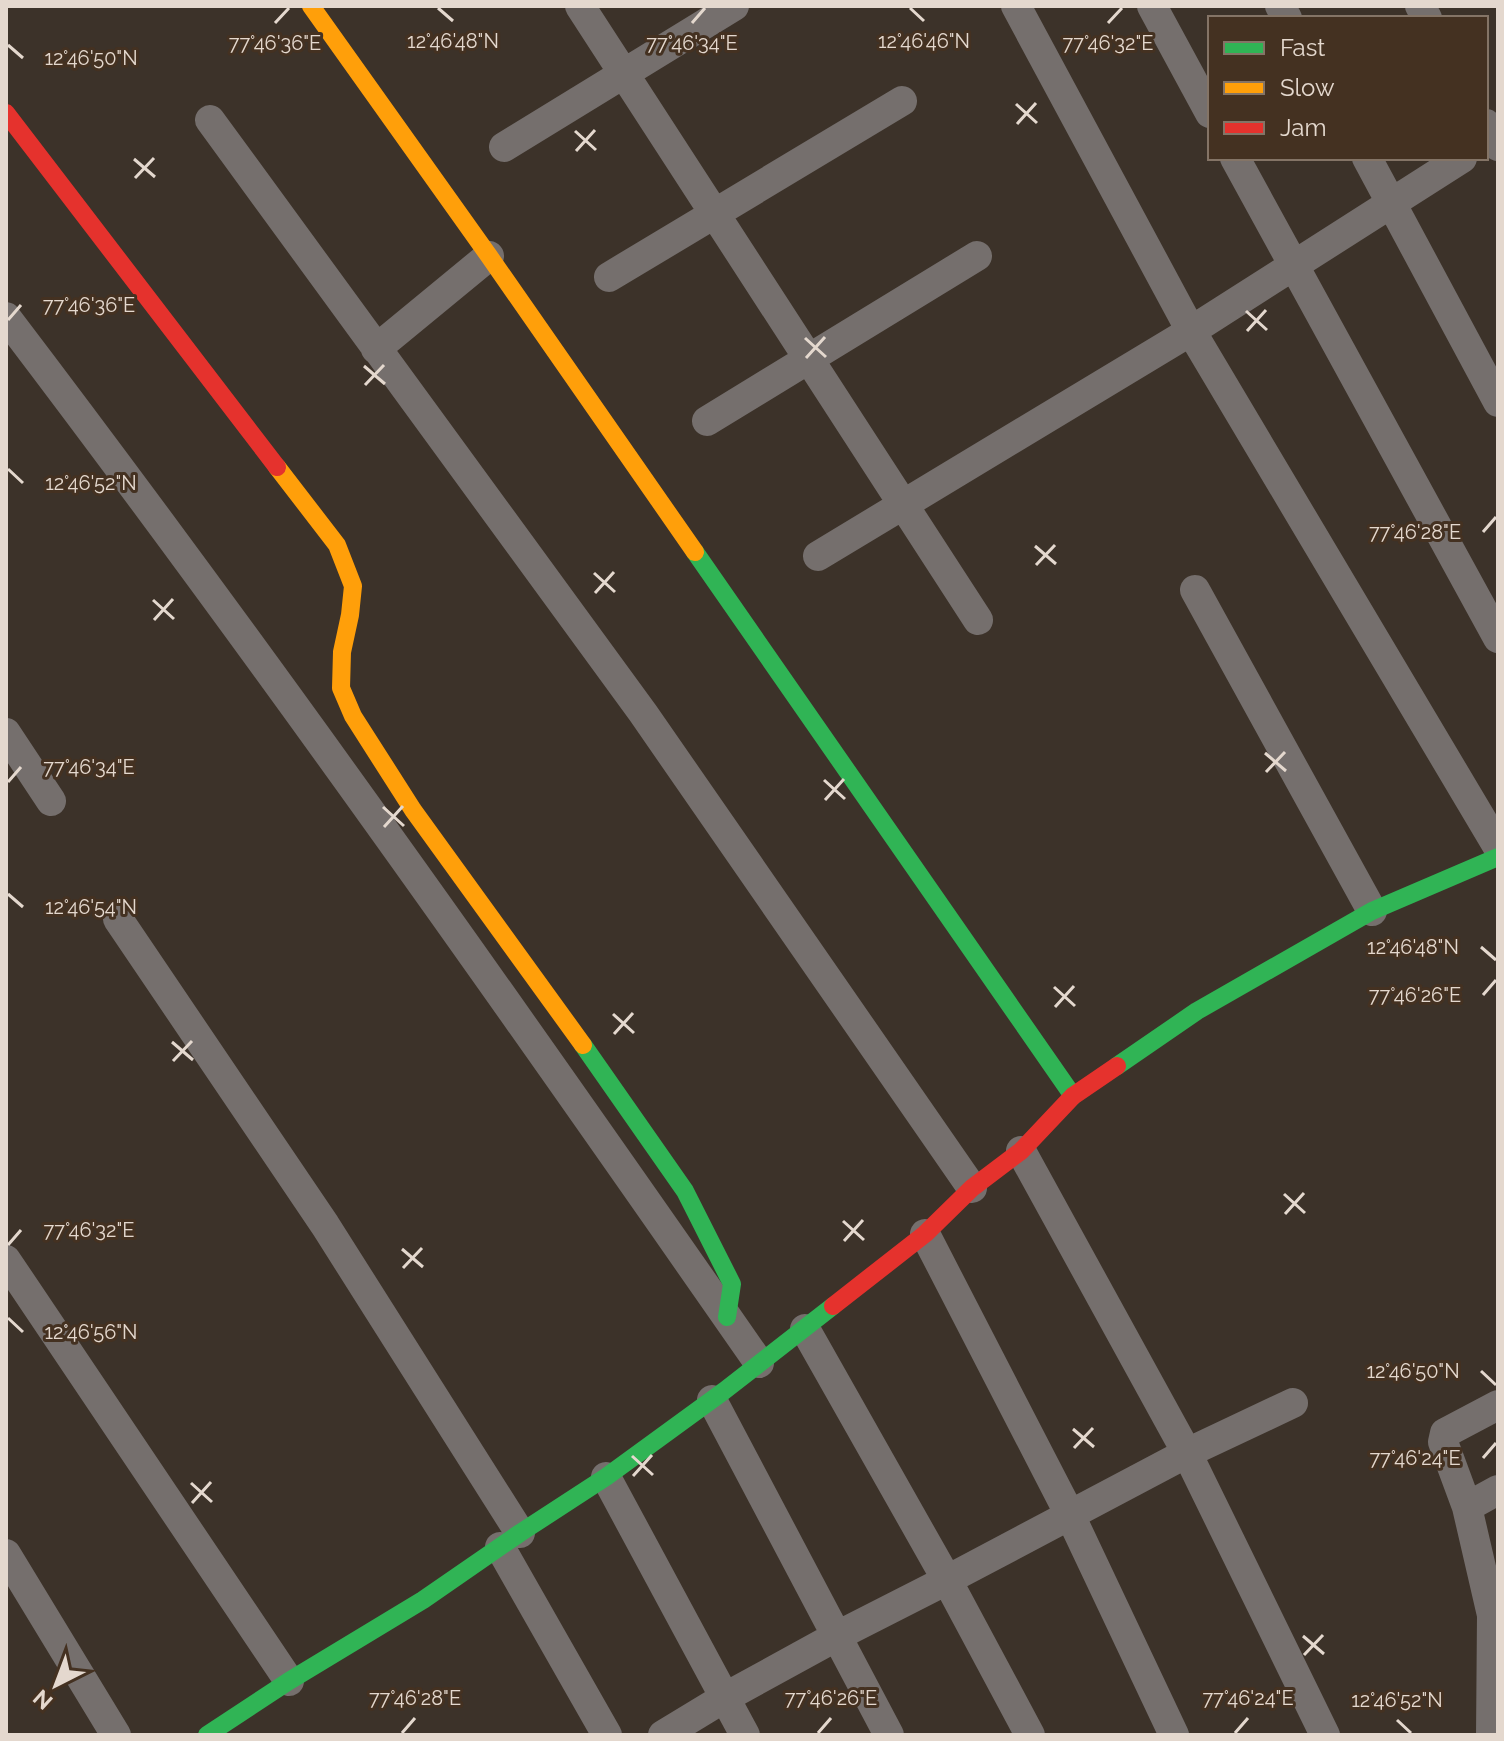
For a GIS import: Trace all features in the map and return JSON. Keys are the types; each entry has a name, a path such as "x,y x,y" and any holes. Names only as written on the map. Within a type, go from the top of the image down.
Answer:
{"street":[{"path":"311,6 489,256 1073,1096"},
{"path":"580,6 978,620"},
{"path":"504,147 734,6"},
{"path":"1016,6 1191,331 1498,847"},
{"path":"1152,6 1208,109"},
{"path":"609,277 902,101"},
{"path":"6,113 337,545 353,586 342,652 341,688 353,716 413,810 685,1191 732,1284 727,1317"},
{"path":"210,120 643,713 972,1188"},
{"path":"1236,160 1498,638"},
{"path":"1368,160 1498,402"},
{"path":"818,556 1191,331 1459,160"},
{"path":"376,349 489,256"},
{"path":"707,421 977,256"},
{"path":"6,317 124,472 445,916 759,1363"},
{"path":"1195,590 1372,911"},
{"path":"6,733 51,801"},
{"path":"207,1735 423,1600 606,1477 712,1400 925,1234 972,1188 1021,1151 1073,1096 1197,1011 1372,911 1498,857"},
{"path":"445,916 475,896"},
{"path":"118,919 325,1225 510,1540 607,1735"},
{"path":"1021,1151 1187,1453 1325,1735"},
{"path":"925,1234 1070,1515 1174,1735"},
{"path":"6,1260 289,1681"},
{"path":"805,1329 947,1580 1030,1735"},
{"path":"712,1400 889,1735"},
{"path":"663,1735 837,1636 1187,1453 1293,1403"},
{"path":"1491,1735 1495,1664 1492,1615 1467,1507 1443,1442 1445,1433 1498,1405"},
{"path":"606,1477 745,1735"},
{"path":"1467,1507 1498,1490"},
{"path":"6,1554 116,1735"}],"traffic: fast":[{"path":"695,552 1073,1096"},
{"path":"1117,1066 1197,1011 1372,911 1498,857"},
{"path":"583,1045 685,1191 732,1284 727,1317"},
{"path":"207,1735 423,1600 606,1477 833,1306"}],"traffic: slow":[{"path":"311,6 695,552"},
{"path":"277,467 337,545 353,586 342,652 341,688 353,716 413,810 583,1045"}],"traffic: jam":[{"path":"6,113 277,467"},
{"path":"833,1306 925,1234 972,1188 1021,1151 1073,1096 1117,1066"}]}
